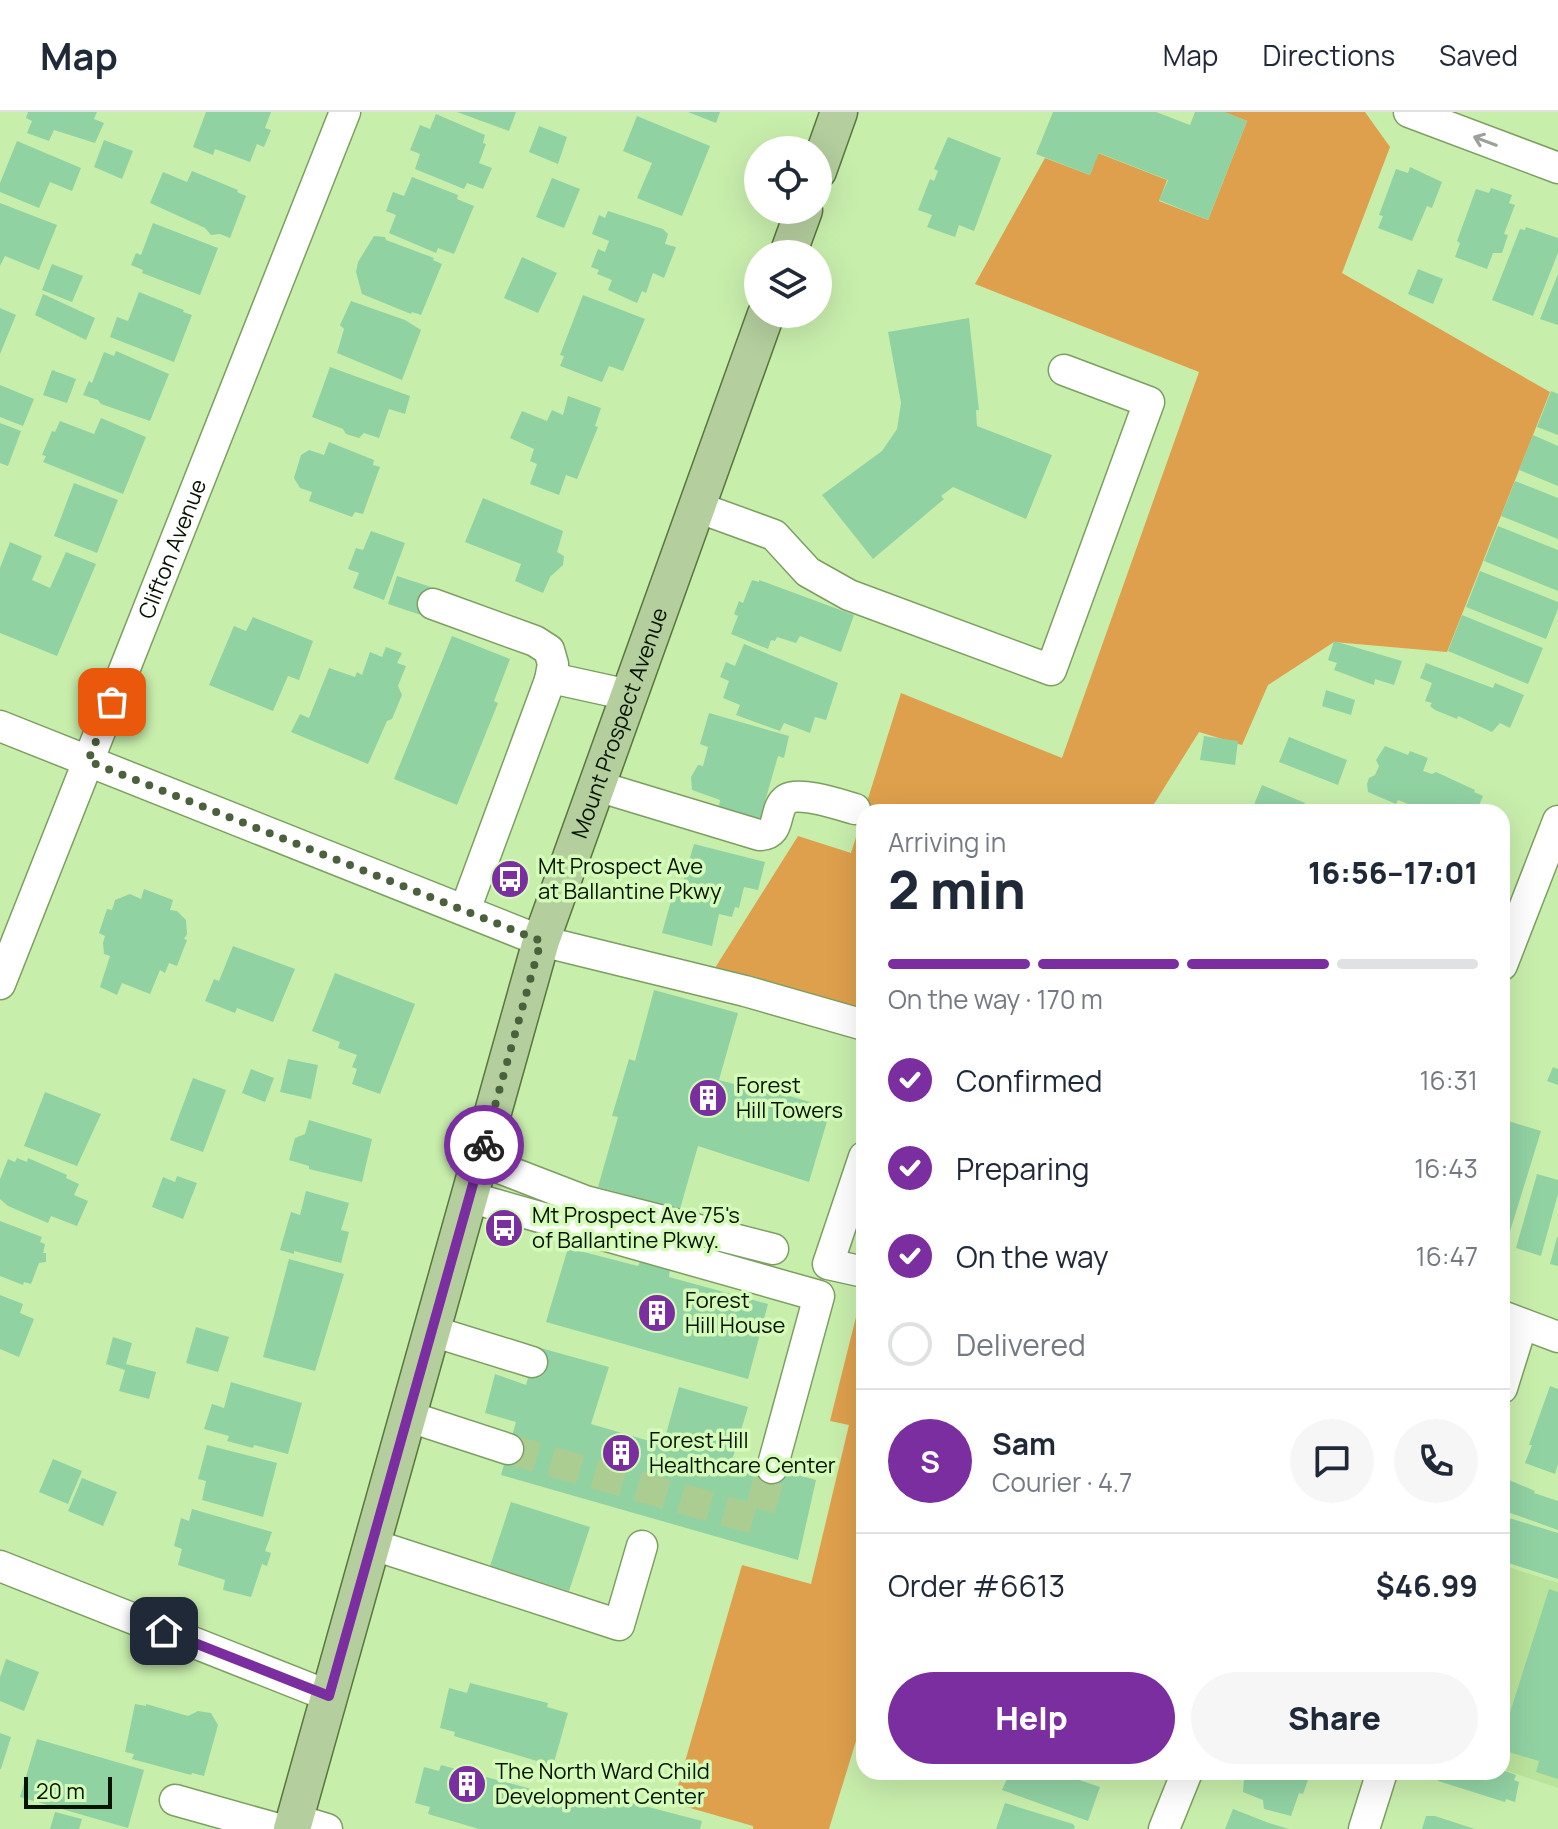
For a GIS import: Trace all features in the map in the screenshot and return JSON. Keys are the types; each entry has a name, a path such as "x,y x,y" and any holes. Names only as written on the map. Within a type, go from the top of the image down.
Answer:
{"main road":[{"path":"830,136 839,112"},
{"name":"Mount Prospect Avenue","path":"298,1827 329,1696 541,941 761,328"}],"street":[{"name":"Clifton Avenue","path":"0,984 345,112"},
{"path":"1409,112 1558,168"},
{"path":"697,507 774,535 808,572 849,595 1051,670 1149,402 1064,370"},
{"path":"433,604 542,646 549,650 553,664 550,680 465,910"},
{"path":"550,680 629,695"},
{"path":"0,726 541,941 745,991 856,1023"},
{"path":"597,786 759,835 773,831 788,798 801,796 855,809"},
{"path":"1510,944 1558,821"},
{"path":"479,1160 585,1201 773,1249"},
{"path":"856,1181 828,1264 856,1270"},
{"path":"469,1197 819,1296 772,1468"},
{"path":"1512,1320 1558,1337"},
{"path":"432,1331 532,1362"},
{"path":"407,1416 508,1449"},
{"path":"371,1544 619,1625 642,1546"},
{"path":"0,1566 329,1696"},
{"path":"1164,1829 1184,1780"},
{"path":"1364,1829 1379,1780"},
{"path":"175,1800 298,1827"}],"shaded area":[{"path":"1224,112 1365,112 1390,147 1342,273 1550,392 1447,652 1334,642 1268,685 1242,745 1199,732 1154,804 866,804 901,693 1062,758 1199,372 975,284 1045,158 1090,175 1098,153 1167,180 1159,201 1208,220 1247,121"},
{"path":"798,836 851,853 856,837 856,1011 715,968"},
{"path":"856,1317 856,1741 829,1829 753,1829 753,1826 673,1803 742,1565 811,1584 849,1425 830,1421"},
{"path":"1510,1568 1558,1583 1558,1788 1510,1772"}],"building":[{"path":"28,112 97,112 94,119 104,123 95,143 54,130 49,141 27,133 32,121 26,118"},
{"path":"206,112 271,112 265,128 271,130 264,147 257,144 250,162 215,149 213,155 193,147"},
{"path":"457,112 516,112 509,131"},
{"path":"688,112 720,112 716,123"},
{"path":"1053,112 1156,112 1190,125 1195,112 1225,112 1247,121 1208,220 1159,200 1168,180 1099,153 1090,175 1036,154"},
{"path":"436,114 485,135 483,143 486,144 479,163 492,168 483,189 467,183 464,189 415,169 420,154 410,150 420,125 430,129"},
{"path":"637,116 710,146 682,216 637,198 652,163 623,151"},
{"path":"539,126 567,137 558,164 529,152"},
{"path":"948,137 1001,158 974,231 959,225 955,237 927,227 932,215 918,210 930,179 934,181 938,171 934,169"},
{"path":"104,140 133,151 122,179 94,167"},
{"path":"17,141 81,168 72,191 50,182 39,208 0,192 0,183"},
{"path":"1410,167 1442,182 1432,208 1427,206 1412,241 1378,228 1383,216 1379,215 1396,169 1408,173"},
{"path":"192,171 246,196 230,238 211,235 205,228 150,203 163,172 187,182"},
{"path":"412,177 458,195 457,199 474,206 454,254 438,248 436,253 389,233 396,215 386,211 393,192 404,196"},
{"path":"552,178 580,189 564,228 536,217"},
{"path":"1491,188 1512,195 1509,203 1515,205 1504,234 1508,235 1502,253 1493,253 1487,269 1455,257 1460,243 1457,241 1476,189 1489,193"},
{"path":"0,203 57,225 39,270 5,256 0,266"},
{"path":"608,211 663,229 668,234 665,244 676,247 664,278 653,273 646,293 642,291 637,303 608,290 612,280 597,274 599,270 591,267 598,249 605,252 609,241 592,234 599,215 605,218"},
{"path":"153,223 218,248 200,295 142,273 143,270 131,265 136,253 141,255"},
{"path":"1526,227 1558,238 1558,253 1533,316 1492,300 1520,229 1525,230"},
{"path":"374,236 385,237 442,264 421,315 411,314 362,294 356,272 358,262"},
{"path":"522,257 557,273 538,313 504,298"},
{"path":"52,264 83,276 72,302 42,290"},
{"path":"1418,269 1443,279 1433,304 1408,294"},
{"path":"1558,274 1558,325 1540,319"},
{"path":"139,292 192,315 174,362 110,337 117,317 128,321"},
{"path":"43,294 95,318 86,340 35,315"},
{"path":"583,295 645,319 623,371 609,366 602,382 560,366 564,356 560,355"},
{"path":"351,301 405,320 421,330 402,380 337,353 344,329 340,325"},
{"path":"0,308 16,315 0,354"},
{"path":"969,318 979,410 976,410 977,426 1052,455 1026,519 953,487 941,496 944,499 873,559 822,495 882,451 897,429 901,403 888,332"},
{"path":"116,351 169,374 150,421 83,395 89,381 92,383 104,352 114,356"},
{"path":"330,367 410,396 405,414 389,409 379,438 364,433 359,438 346,434 343,429 312,417"},
{"path":"52,370 76,379 67,403 43,395"},
{"path":"0,385 34,399 23,426 0,417"},
{"path":"1551,391 1558,394 1558,435 1537,427"},
{"path":"568,396 601,408 595,426 598,427 577,479 566,475 559,495 530,484 537,464 530,461 534,449 510,438 522,411 547,421 552,410 563,415"},
{"path":"101,418 146,437 123,494 43,462 46,456 42,455 60,421 94,434"},
{"path":"0,423 21,431 8,466 0,463"},
{"path":"1533,435 1558,446 1558,486 1519,470"},
{"path":"329,442 374,460 373,465 380,467 363,514 355,512 352,517 309,501 312,492 300,488 294,478 301,455 309,450 324,455"},
{"path":"1515,481 1558,498 1558,539 1501,516"},
{"path":"74,483 118,500 97,553 54,536"},
{"path":"483,498 563,531 557,552 564,556 563,565 550,577 543,593 515,581 521,564 465,542"},
{"path":"1498,526 1558,550 1558,591 1484,561"},
{"path":"371,531 405,543 384,600 353,588 359,573 348,569 356,548 363,550"},
{"path":"10,542 42,556 32,580 50,588 66,552 96,564 57,656 0,633 0,568"},
{"path":"1480,571 1558,602 1546,639 1466,607"},
{"path":"397,576 434,588 424,616 388,604"},
{"path":"752,580 854,615 841,652 800,636 796,643 777,637 775,641 771,640 768,649 731,634 738,616 734,614 739,601 743,603"},
{"path":"1462,615 1543,648 1528,684 1448,651"},
{"path":"253,617 313,641 299,680 288,676 273,711 209,685 234,626 246,631"},
{"path":"452,636 510,659 494,701 498,703 457,805 394,779"},
{"path":"1334,641 1402,661 1394,685 1375,679 1374,685 1334,670 1337,663 1328,660"},
{"path":"744,644 838,683 826,720 815,717 810,733 784,723 780,731 736,715 740,705 723,698 729,681 720,677 726,662 735,666"},
{"path":"386,647 402,653 397,663 406,666 398,686 402,695 368,764 291,732 300,714 309,718 329,668 355,677 357,672 362,675 370,652 382,657"},
{"path":"1426,663 1493,688 1495,683 1524,695 1510,728 1500,723 1492,732 1458,716 1457,719 1435,710 1430,706 1432,703 1425,701 1432,683 1420,678"},
{"path":"1326,690 1355,700 1351,715 1322,706"},
{"path":"709,713 789,736 784,758 778,756 760,819 719,806 720,800 692,790 691,777 698,765 703,766 708,747 700,744"},
{"path":"1204,736 1238,741 1235,765 1200,760"},
{"path":"1289,737 1347,760 1338,785 1279,762"},
{"path":"1385,746 1408,755 1410,751 1428,758 1423,771 1436,772 1483,796 1480,804 1408,804 1398,800 1396,804 1368,792 1369,778 1375,775 1379,766 1376,760"},
{"path":"1262,785 1305,803 1305,804 1254,804"},
{"path":"694,844 765,862 758,890 744,887 739,908 735,907 732,917 719,914 712,946 662,933 676,883 682,885"},
{"path":"144,889 173,900 170,910 177,911 186,920 187,934 184,939 187,940 177,966 169,963 165,973 160,970 150,994 122,983 117,995 100,987 110,956 104,954 105,936 99,933 107,909 112,910 115,900 130,894 141,899"},
{"path":"233,946 295,969 273,1022 237,1008 235,1013 205,1001 214,979 219,981"},
{"path":"335,973 415,1004 380,1094 352,1084 357,1069 352,1067 357,1055 338,1048 340,1042 312,1031"},
{"name":"Forest Hill Towers","path":"654,990 738,1013 719,1080 753,1089 754,1086 831,1108 809,1182 698,1146 680,1209 598,1187 618,1117 612,1116 629,1059 635,1061"},
{"path":"288,1059 318,1065 311,1099 280,1092"},
{"path":"1553,1067 1558,1069 1558,1085 1547,1081"},
{"path":"251,1069 274,1078 265,1102 242,1093"},
{"path":"193,1078 226,1090 203,1152 170,1140"},
{"path":"45,1092 101,1114 77,1166 24,1146"},
{"path":"309,1120 372,1139 362,1182 309,1169 309,1166 289,1160 295,1138 305,1134"},
{"path":"1510,1121 1541,1131 1510,1231"},
{"path":"17,1158 27,1162 28,1158 67,1175 66,1178 79,1184 74,1195 88,1201 77,1226 51,1216 48,1223 8,1206 0,1199 0,1179 8,1159 15,1162"},
{"path":"1537,1174 1558,1180 1558,1194 1541,1256 1516,1248"},
{"path":"177,1176 197,1183 183,1219 152,1207 163,1177 175,1182"},
{"path":"306,1191 349,1203 341,1230 349,1232 341,1263 280,1250 291,1212 300,1215"},
{"path":"0,1221 42,1237 40,1242 45,1244 43,1253 46,1253 46,1262 39,1263 31,1284 24,1282 23,1285 0,1276"},
{"path":"1558,1237 1558,1266 1550,1264"},
{"name":"Forest Hill House","path":"568,1248 638,1266 641,1260 670,1268 669,1277 768,1304 748,1379 546,1322"},
{"path":"289,1259 344,1274 315,1371 263,1357"},
{"path":"0,1295 23,1304 20,1313 34,1319 19,1357 0,1349"},
{"path":"196,1327 229,1337 218,1372 186,1363"},
{"path":"113,1337 132,1343 126,1364 156,1372 149,1399 119,1391 125,1370 106,1364"},
{"name":"Forest Hill Healthcare Center","path":"537,1347 609,1367 591,1424 663,1445 679,1387 748,1407 733,1457 816,1480 798,1560 501,1475 516,1422 485,1413 495,1374 526,1385"},
{"path":"231,1382 302,1403 288,1454 227,1441 229,1436 204,1429 212,1404 224,1408"},
{"path":"1550,1386 1558,1389 1558,1464 1555,1474 1525,1463"},
{"path":"207,1445 277,1463 263,1517 202,1500 206,1481 198,1479"},
{"path":"53,1459 82,1471 68,1504 39,1492"},
{"path":"82,1478 117,1492 103,1526 68,1511"},
{"path":"1510,1480 1558,1501 1558,1530 1510,1513"},
{"path":"511,1502 590,1527 569,1591 490,1566"},
{"path":"192,1509 272,1532 265,1551 271,1553 267,1566 262,1564 251,1597 223,1590 225,1580 178,1565 182,1549 174,1546 181,1518 189,1521"},
{"path":"1510,1518 1558,1533 1558,1579 1510,1564"},
{"path":"1549,1589 1558,1592 1558,1779 1536,1772 1539,1761 1510,1752 1510,1713"},
{"path":"6,1659 39,1672 24,1711 0,1701 0,1677"},
{"path":"470,1683 548,1703 547,1707 568,1713 553,1766 454,1736 455,1732 440,1728 449,1688 467,1693"},
{"path":"135,1704 146,1704 188,1716 198,1711 211,1713 218,1725 204,1776 132,1759 134,1754 125,1752"},
{"path":"0,1733 11,1737 1,1769 0,1769"},
{"path":"37,1739 144,1770 128,1828 20,1797"},
{"name":"The North Ward Child Development Center","path":"441,1765 606,1809 610,1797 702,1821 700,1829 479,1829 428,1814 430,1807 415,1803 424,1767 439,1771"},
{"path":"1510,1773 1516,1775 1514,1780 1519,1782 1515,1802 1506,1799 1505,1802 1438,1781 1510,1780"},
{"path":"1006,1780 1079,1780 1100,1787 1088,1821 1002,1790"},
{"path":"1244,1780 1308,1780 1303,1794 1299,1793 1291,1816 1264,1809 1263,1800 1243,1792"},
{"path":"1005,1803 1073,1824 1075,1827 996,1829"},
{"path":"1233,1809 1269,1823 1289,1829 1225,1829"},
{"path":"55,1812 82,1819 79,1829 50,1829"},
{"path":"1426,1816 1435,1816 1475,1829 1422,1829"}],"tunnel":[{"path":"508,1449 757,1520 772,1468"}],"way so far":[{"path":"112,702 88,761 541,941 484,1145"}],"place":[{"name":"Mt Prospect Ave at Ballantine Pkwy","path":"510,879"},
{"name":"Forest Hill Towers","path":"708,1098"},
{"name":"Mt Prospect Ave 75's of Ballantine Pkwy.","path":"504,1228"},
{"name":"Forest Hill House","path":"657,1313"},
{"name":"Forest Hill Healthcare Center","path":"621,1453"},
{"name":"The North Ward Child Development Center","path":"467,1784"}],"route":[{"path":"164,1631 329,1696 484,1145"}]}
